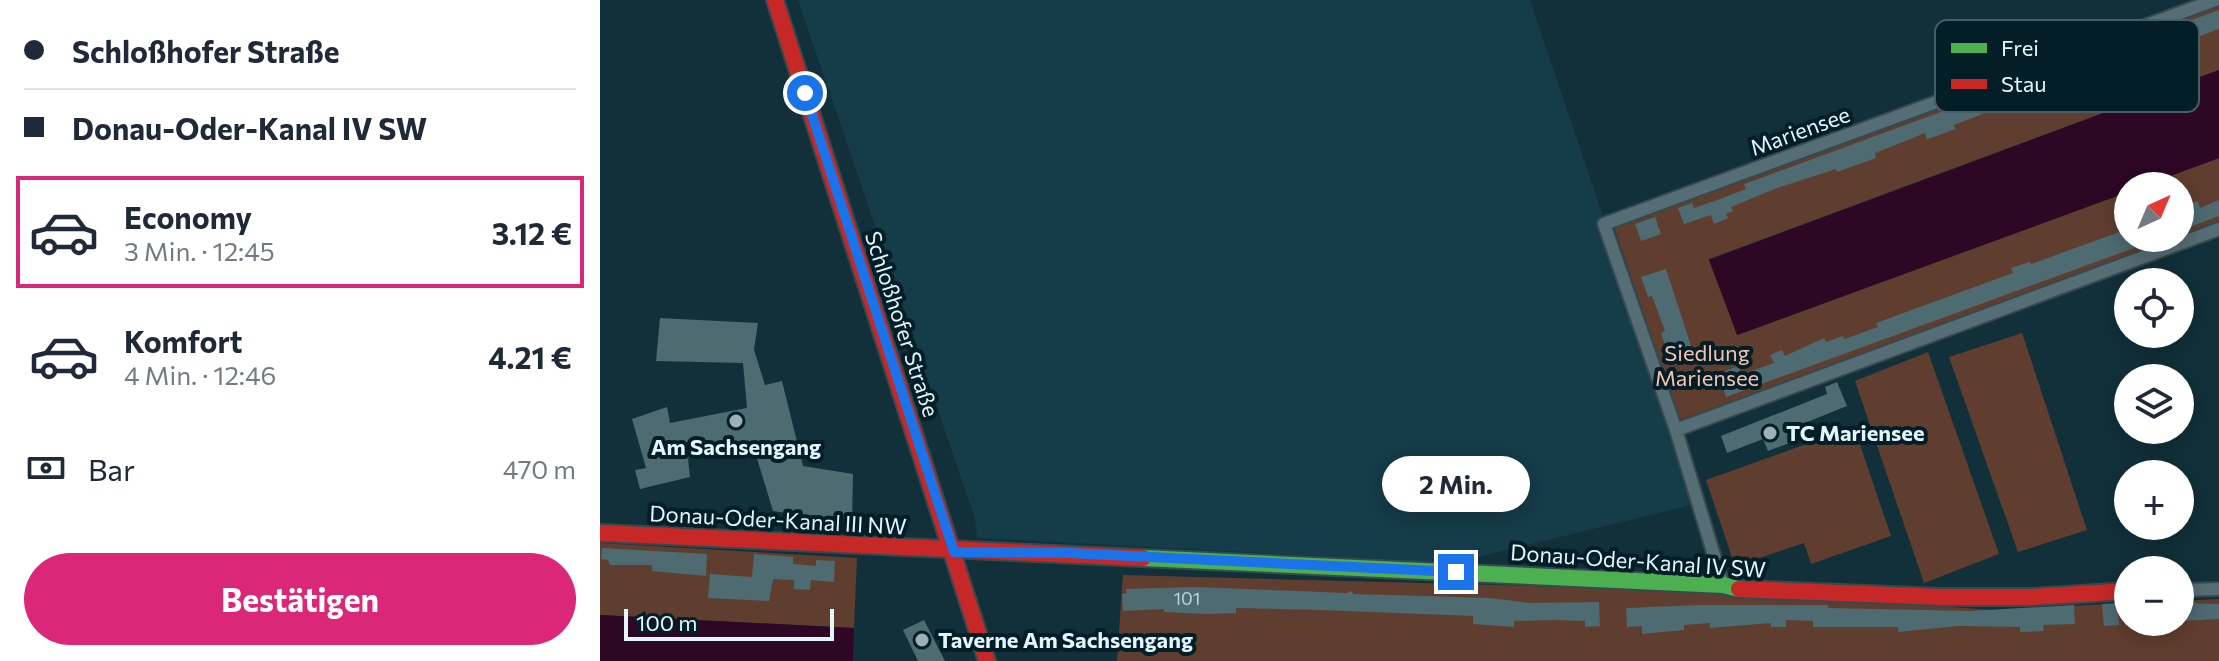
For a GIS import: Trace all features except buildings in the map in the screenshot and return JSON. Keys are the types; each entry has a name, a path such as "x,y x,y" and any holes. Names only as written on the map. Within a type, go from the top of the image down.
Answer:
{"street":[{"name":"Schloßhofer Straße","path":"775,0 987,661"},
{"name":"Mariensee","path":"2160,20 2215,0"},
{"name":"Mariensee","path":"1723,585 1676,430 1604,224 1935,103"},
{"path":"1676,430 2219,229"},
{"name":"Donau-Oder-Kanal III NW","path":"608,534 954,552"},
{"name":"Donau-Oder-Kanal IV SW","path":"954,552 1068,553 1913,597 2032,597 2114,592"},
{"path":"2194,590 2219,589"}],"shaded area":[{"path":"798,0 1530,0 1700,503 1453,563 977,538 975,519"},
{"path":"2219,70 2219,158 2181,172 2114,172 2114,197 1737,335 1709,260 2106,112 2199,112 2199,77"},
{"path":"600,615 854,628 853,661 600,661"}],"green space":[{"name":"Siedlung Mariensee","path":"2219,5 2219,70 2199,77 2199,20 2178,20"},
{"name":"Siedlung Mariensee","path":"1935,109 1935,112 2106,112 1709,259 1738,335 2114,197 2114,252 2157,252 1680,420 1614,227"},
{"name":"Siedlung Mariensee","path":"2219,158 2219,230 2194,239 2194,172 2181,172"},
{"path":"2022,333 2087,530 2018,552 1949,357"},
{"path":"1928,352 1999,554 1924,583 1855,381"},
{"path":"1854,427 1891,536 1811,564 1804,543 1735,566 1706,480"},
{"path":"600,543 857,558 854,628 600,615"},
{"path":"1123,575 1726,591 1993,610 2114,604 2114,636 2194,636 2194,600 2219,599 2219,661 1117,661"}],"traffic: fast":[{"path":"1143,558 1723,585 1739,589"}],"traffic: jam":[{"path":"775,0 987,661"},
{"path":"600,533 1143,558"},
{"path":"1739,589 1941,597 2032,597 2114,592"}],"place":[{"name":"Am Sachsengang","path":"736,421"},
{"name":"TC Mariensee","path":"1770,433"},
{"name":"Taverne Am Sachsengang","path":"922,640"}],"route":[{"path":"805,93 954,552 1068,553 1456,572"}]}
